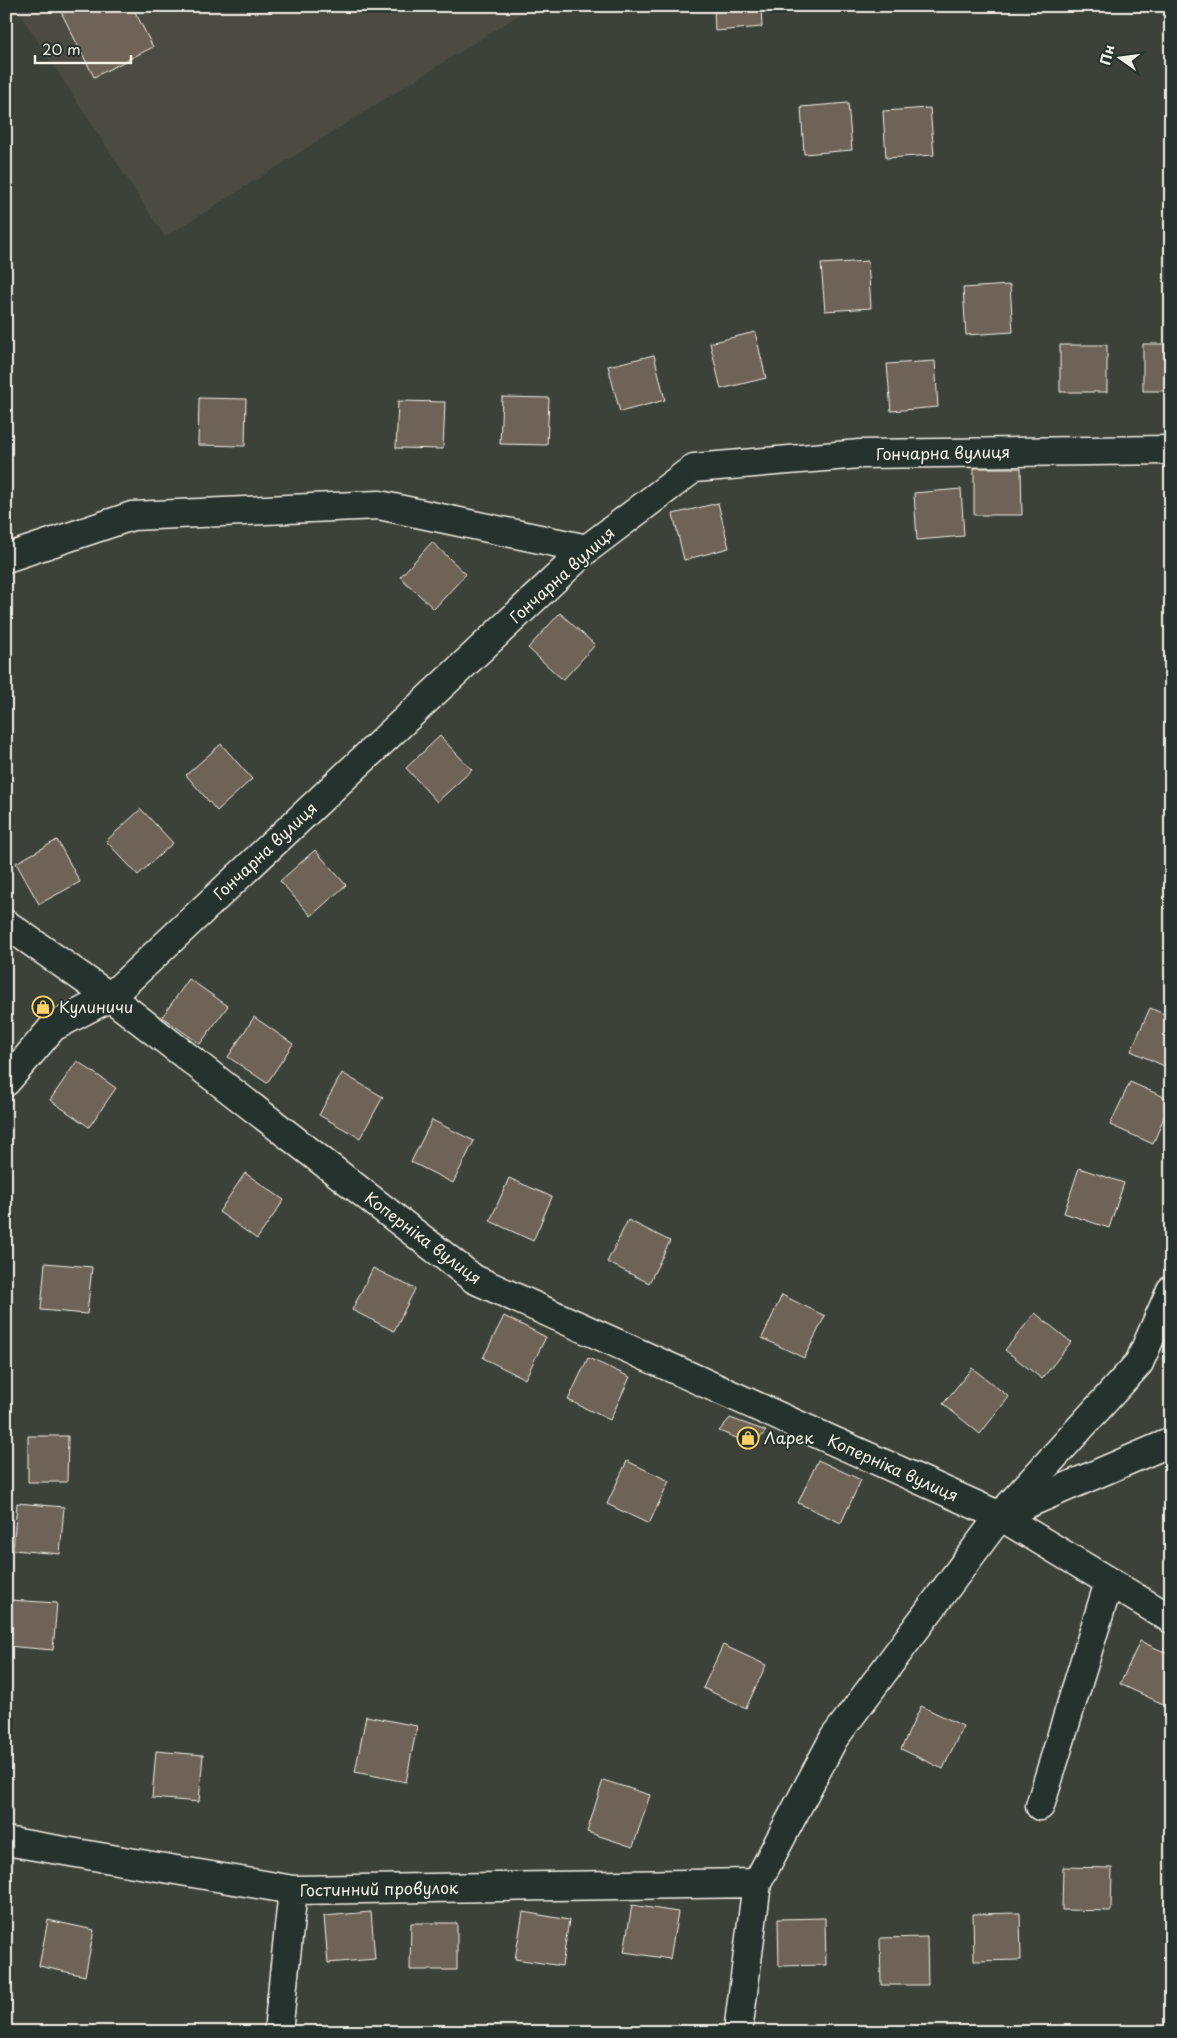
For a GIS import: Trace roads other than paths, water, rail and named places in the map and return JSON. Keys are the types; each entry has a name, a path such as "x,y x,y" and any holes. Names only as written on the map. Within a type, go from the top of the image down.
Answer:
{"street":[{"name":"Гончарна вулиця","path":"6,1082 53,1027 110,997 587,549 694,468 860,454 1171,450"},
{"path":"6,558 132,516 379,505 587,549"},
{"name":"Коперніка вулиця","path":"6,924 110,997 474,1279 1000,1516 1171,1619"},
{"path":"738,2032 756,1883 834,1738 1000,1516 1139,1363 1171,1290"},
{"path":"1000,1516 1171,1442"},
{"path":"1040,1806 1109,1582"},
{"name":"Гостинний провулок","path":"6,1841 293,1890 756,1883"},
{"path":"278,2032 293,1890"}],"place":[{"name":"Кулиничи","path":"43,1007"},
{"name":"Ларек","path":"748,1438"}]}
